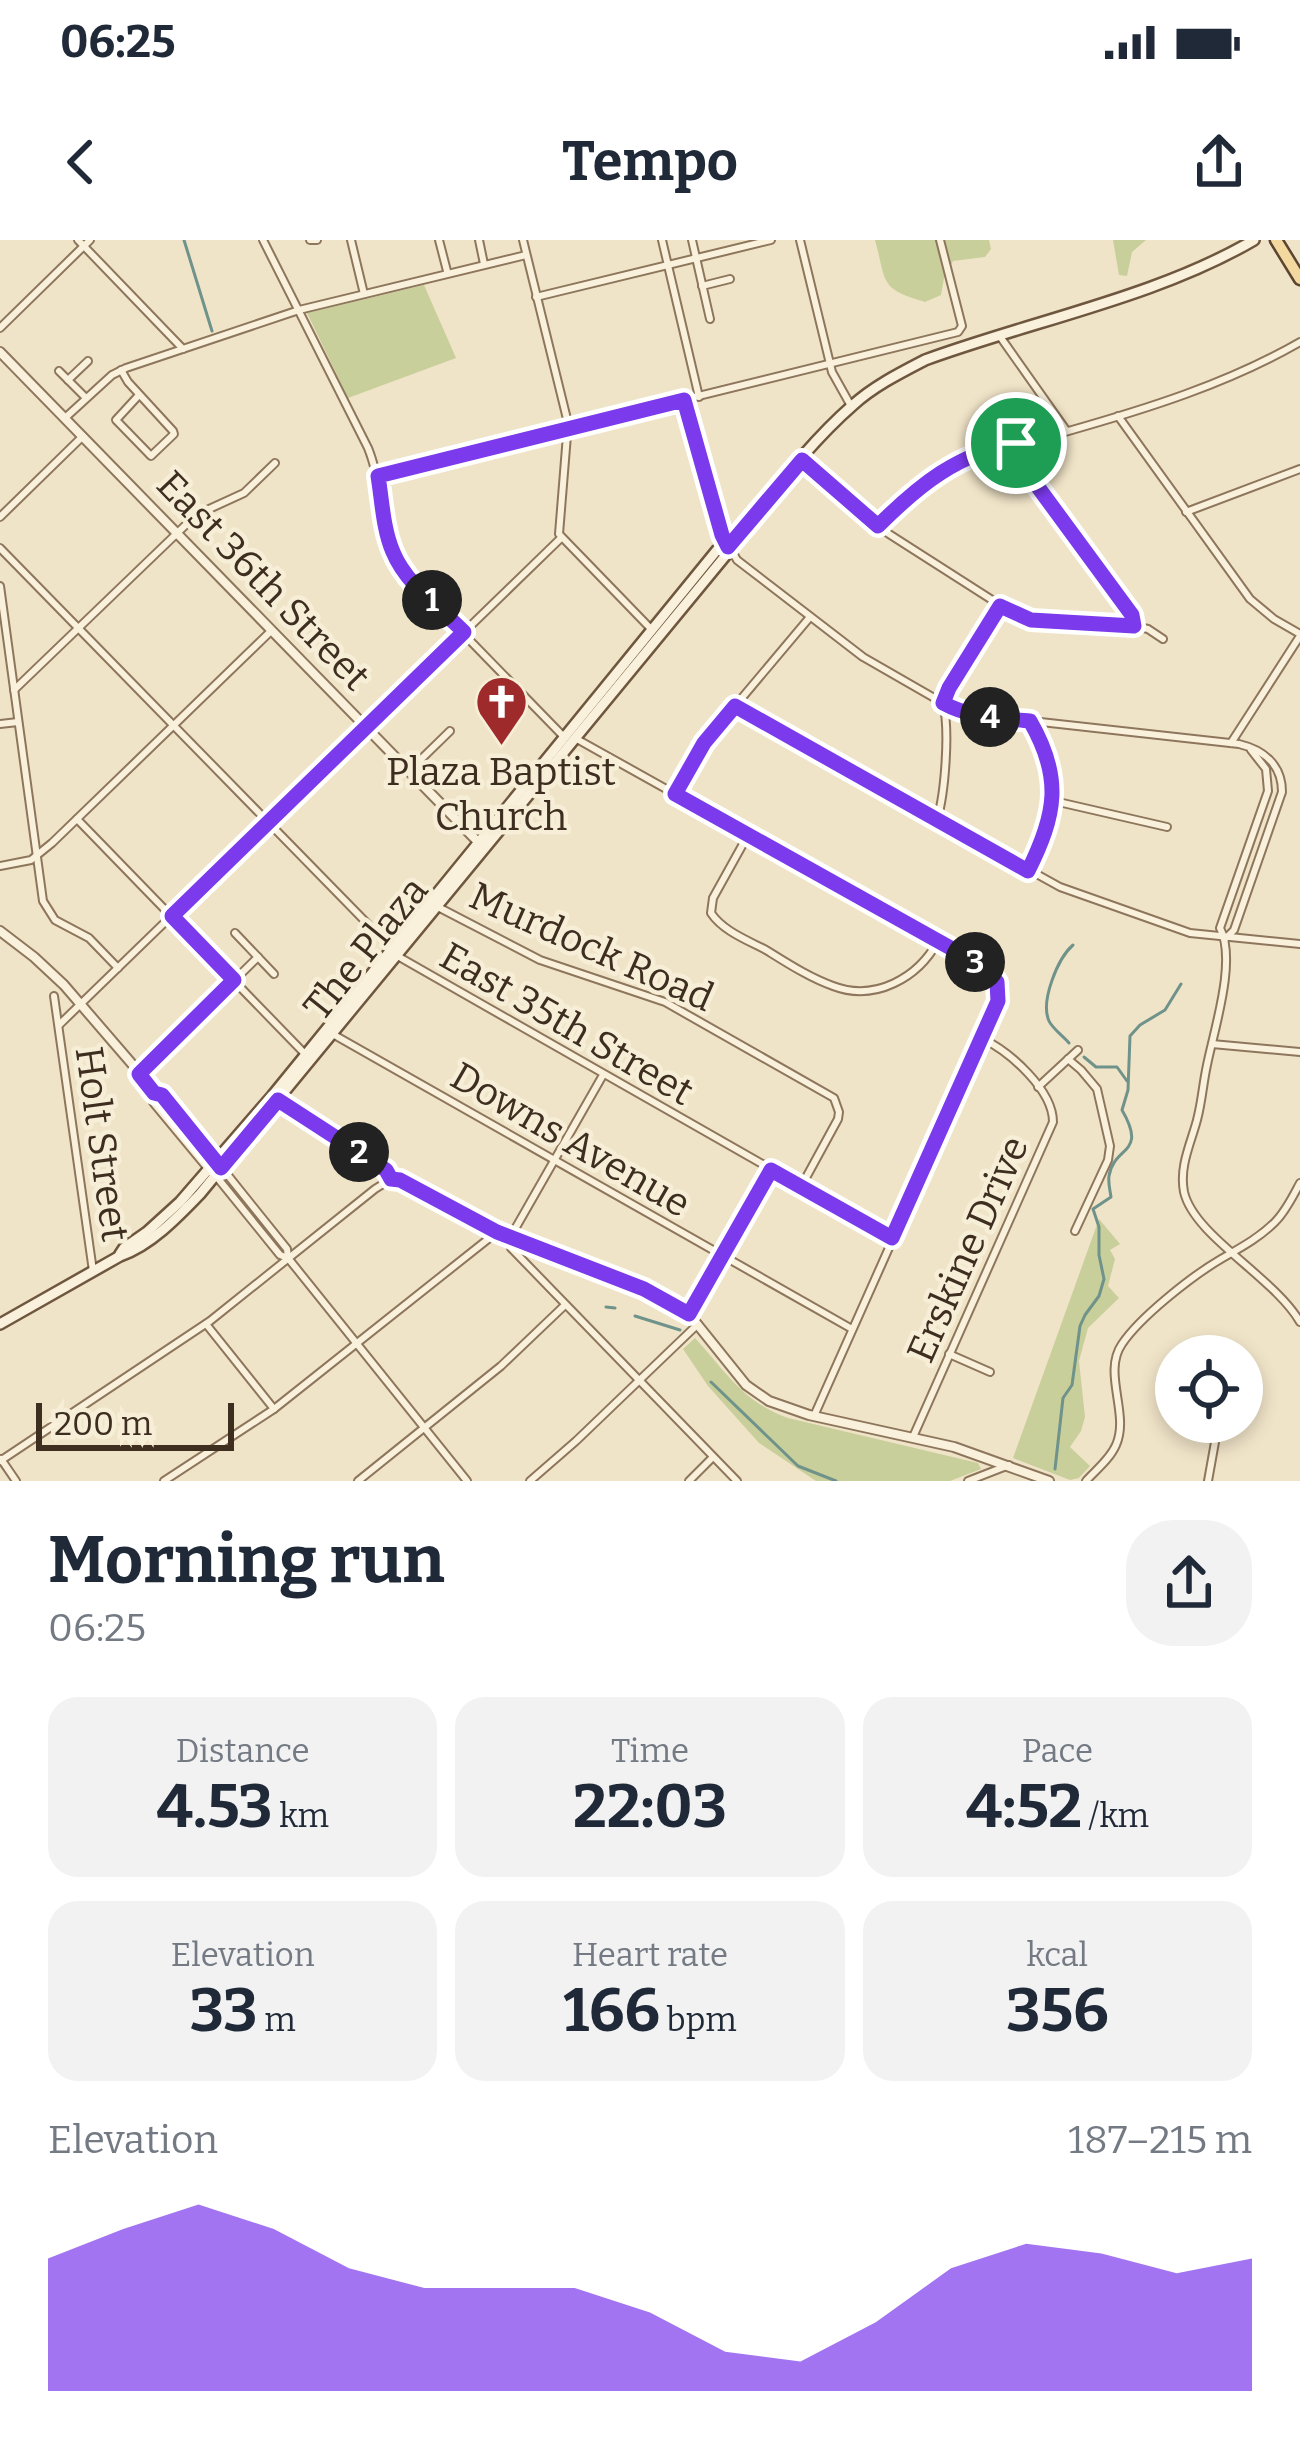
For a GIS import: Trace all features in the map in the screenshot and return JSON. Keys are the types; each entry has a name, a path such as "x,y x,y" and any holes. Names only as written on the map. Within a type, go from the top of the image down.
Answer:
{"main road":[{"name":"The Plaza","path":"215,1168 728,547 851,406 925,360 1165,281 1254,240"},
{"path":"1276,240 1300,279"},
{"name":"The Plaza","path":"570,738 717,550 728,547"},
{"name":"The Plaza","path":"0,1324 120,1256 215,1168 278,1100 309,1057"}],"street":[{"path":"263,240 368,448 378,476 388,538 411,580 570,738 938,941 984,968 997,982 998,1001 814,1416"},
{"path":"350,240 364,294"},
{"path":"439,240 447,273"},
{"path":"479,240 484,264"},
{"path":"523,240 568,429 558,527 561,538 652,630"},
{"path":"662,240 699,397"},
{"path":"692,240 710,319"},
{"path":"536,296 738,244 771,240"},
{"path":"800,240 832,373 851,406"},
{"path":"378,476 962,330 940,240"},
{"path":"0,328 84,242 183,349"},
{"path":"65,418 121,370 299,310 526,255"},
{"path":"702,286 730,279"},
{"path":"999,335 1066,431"},
{"path":"878,526 920,485 950,465 1222,380 1300,342"},
{"name":"East 36th Street","path":"0,352 481,846"},
{"path":"68,380 88,361"},
{"path":"121,370 173,430 151,456 116,420 139,395"},
{"path":"59,371 86,398"},
{"path":"684,400 722,535 736,560 862,658 969,714 1231,743 1257,750 1270,760 1281,777 1282,792 1234,930 1226,938"},
{"path":"1118,416 1250,599 1300,635 1231,743"},
{"path":"0,517 83,436"},
{"path":"1016,443 1028,472 1132,615 1134,626"},
{"path":"802,460 878,526 1000,606 1031,620 1134,626 1163,639"},
{"path":"14,689 196,514 244,493 275,463"},
{"path":"1186,512 1300,469"},
{"name":"Holt Street","path":"59,1024 561,538"},
{"name":"East 35th Street","path":"0,548 395,952 892,1238"},
{"path":"0,586 42,895 50,915 89,938 118,968"},
{"path":"937,820 946,725 943,703 1000,606"},
{"path":"675,794 704,743 810,617"},
{"path":"0,866 36,857 271,631"},
{"path":"735,706 1069,890 1177,929 1300,944"},
{"path":"1028,871 1047,829 1053,801 1049,761 1030,721"},
{"path":"0,724 18,722"},
{"path":"409,771 450,731"},
{"path":"1245,746 1262,762 1268,790 1220,928 1226,938 1222,997 1184,1162 1183,1185 1193,1212 1296,1306 1300,1322"},
{"path":"1053,801 1167,827"},
{"path":"77,820 309,1057"},
{"path":"748,835 713,898 711,913 733,932 845,990 893,985 923,964 938,941"},
{"name":"Murdock Road","path":"434,904 540,960 665,1002 834,1098 838,1119 801,1186"},
{"path":"700,916 711,913"},
{"path":"0,931 81,1004 154,1093 154,1102 287,1249 288,1258 467,1481"},
{"path":"235,933 274,974"},
{"path":"139,1074 258,957"},
{"name":"Holt Street","path":"54,996 93,1271"},
{"name":"Downs Avenue","path":"329,1032 852,1329"},
{"name":"Erskine Drive","path":"913,1437 1051,1127 1052,1108 1038,1087 1001,1048 982,1038"},
{"path":"1212,1044 1300,1052"},
{"path":"1038,1087 1078,1050"},
{"path":"1068,1059 1096,1089 1110,1146 1075,1232"},
{"path":"603,1075 511,1238 513,1251 737,1481"},
{"path":"278,1100 386,1170 391,1179"},
{"path":"689,1314 771,1170"},
{"path":"16,1481 1,1459 206,1324 391,1179 497,1232 644,1289 689,1314 736,1375 769,1401 814,1416 954,1447 1049,1481"},
{"path":"1086,1481 1118,1439 1115,1369 1120,1347 1176,1291 1275,1221 1300,1183"},
{"path":"164,1481 274,1408 497,1232"},
{"path":"358,1481 512,1357 565,1305"},
{"path":"206,1324 274,1408"},
{"path":"530,1481 698,1324"},
{"path":"950,1354 990,1372"},
{"path":"1208,1481 1215,1443"},
{"path":"689,1481 713,1457"},
{"path":"968,1481 1009,1465"}],"green space":[{"path":"875,240 989,240 991,249 985,257 953,261 941,295 925,302 899,293 887,282"},
{"path":"1113,240 1146,240 1132,252 1127,276 1119,275"},
{"path":"424,285 456,358 348,398 307,313"},
{"path":"1099,1219 1120,1244 1110,1250 1115,1259 1108,1286 1119,1298 1088,1328 1079,1361 1085,1417 1070,1447 1090,1466 1070,1480 1013,1458"},
{"path":"695,1338 737,1385 772,1411 978,1463 981,1469 950,1481 816,1481 759,1443 708,1386 683,1349"}],"waterway":[{"path":"184,240 212,331"},
{"path":"1069,1043 1049,1021 1047,1003 1056,969 1073,945"},
{"path":"1055,1469 1063,1398 1072,1385 1080,1326 1104,1279 1093,1209 1111,1197 1112,1166 1131,1142 1122,1110 1128,1090 1130,1036 1165,1010 1181,984"},
{"path":"1084,1057 1096,1067 1117,1067 1127,1081"},
{"path":"606,1307 615,1308"},
{"path":"635,1316 680,1330"},
{"path":"711,1382 798,1466 836,1481"}],"place":[{"name":"Plaza Baptist Church","path":"501,747"}],"route":[{"path":"684,400 728,547 802,460 878,526 920,485 950,465 1016,443 1028,472 1132,615 1134,626 1031,620 1000,606 949,688 943,703 956,710 1030,721 1046,751 1053,801 1047,829 1028,871 735,706 704,743 675,794 981,965 997,982 998,1001 892,1238 771,1170 689,1314 661,1296 511,1238 391,1179 386,1170 278,1100 221,1168 162,1095 154,1093 139,1075 234,980 172,916 464,632 411,580 395,557 378,476 684,400"}]}
